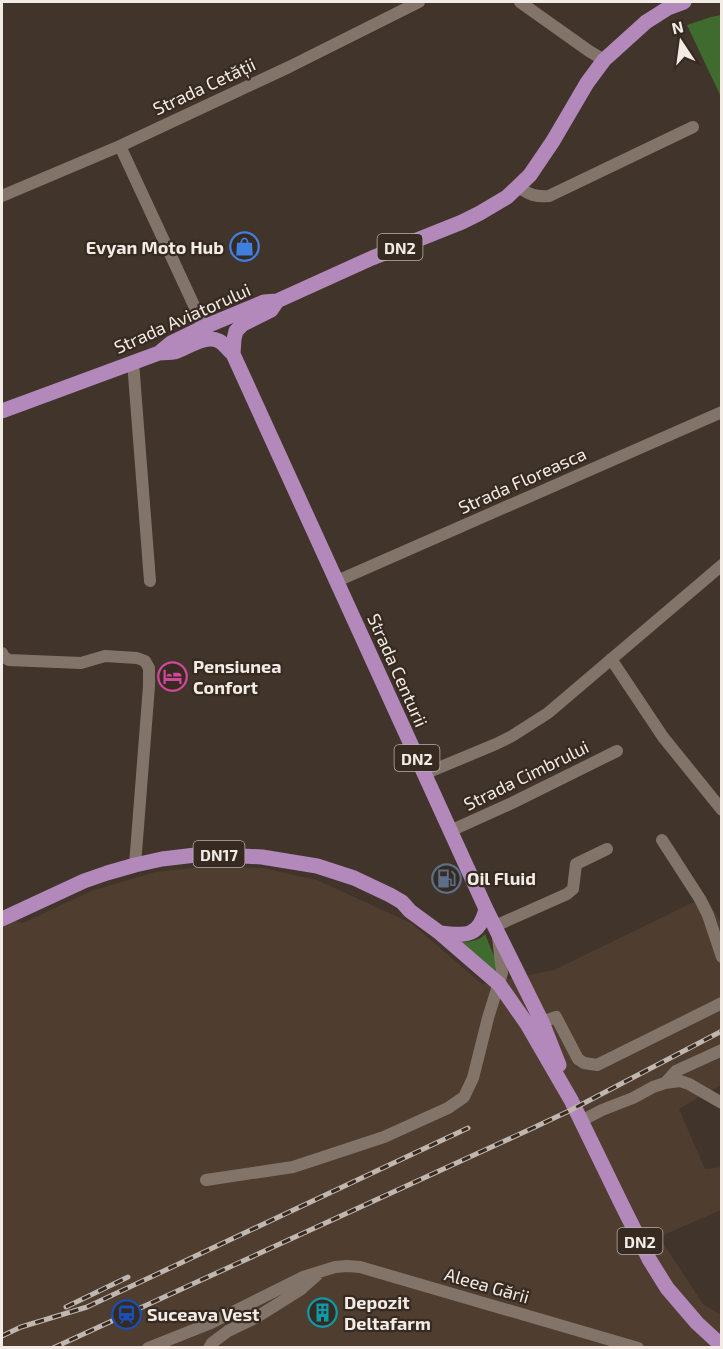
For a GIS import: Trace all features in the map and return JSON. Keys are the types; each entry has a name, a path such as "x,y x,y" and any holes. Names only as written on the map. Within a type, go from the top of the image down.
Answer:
{"main road":[{"name":"DN2","path":"233,354 236,331 243,324 271,310 277,301 372,258 462,222 495,205 519,187 553,141 603,60 646,21 684,2"},
{"name":"Strada Aviatorului","path":"2,411 159,353 171,343 204,327 264,302 277,301"},
{"path":"159,353 172,352 210,339 223,343 233,354"},
{"name":"Strada Centurii","path":"233,354 486,909 542,1022 571,1100"},
{"name":"DN17","path":"2,919 84,881 162,859 204,854 262,857 302,865 410,911 440,933 499,984 527,1024 571,1100"},
{"path":"440,933 457,935 478,929 482,924 486,909"},
{"path":"499,984 513,993 537,1028 550,1041"},
{"name":"DN2","path":"571,1100 649,1259 667,1288 719,1346"}],"street":[{"name":"Strada Cetății","path":"2,196 120,146 289,67 419,2"},
{"path":"520,2 603,60"},
{"path":"519,187 537,197 549,196 693,127"},
{"path":"120,146 204,327"},
{"path":"133,362 150,582"},
{"name":"Strada Floreasca","path":"337,581 722,412"},
{"path":"424,774 496,744 534,723 561,703 722,565"},
{"path":"2,653 9,660 81,663 105,656 137,658 145,661 148,668 149,686 135,865"},
{"path":"611,659 663,737 722,810"},
{"name":"Strada Cimbrului","path":"450,831 617,751"},
{"path":"662,840 700,899 708,915 722,957"},
{"path":"206,1180 294,1167 384,1137 448,1108 465,1097 473,1078 502,973 496,930 567,894 573,889 576,864 607,849"},
{"path":"542,1022 556,1017 578,1059 584,1064 597,1065 722,1003"},
{"path":"665,1083 676,1071 722,1050"},
{"path":"581,1120 653,1087 680,1081 722,1103"},
{"name":"Aleea Gării","path":"148,1347 211,1323 303,1277 347,1266 360,1267 638,1347"},
{"path":"209,1347 228,1331 257,1317 300,1290 324,1270"}],"shaded area":[{"path":"212,866 262,868 317,880 411,923 482,984 554,970 706,896 721,923 721,1085 679,1109 705,1169 721,1167 721,1210 659,1237 703,1304 721,1315 721,1347 2,1347 2,917 23,923 91,891 155,872"}],"green space":[{"path":"722,15 721,97 687,25"},
{"path":"485,934 496,961 495,977 457,942 476,940"}],"railway":[{"path":"53,1348 569,1111 722,1031"},
{"path":"2,1336 21,1327 87,1307 468,1128"},
{"path":"66,1307 128,1277"}],"place":[{"name":"Evyan Moto Hub","path":"245,247"},
{"name":"Pensiunea Confort","path":"172,676"},
{"name":"Oil Fluid","path":"446,878"},
{"name":"Depozit Deltafarm","path":"323,1312"},
{"name":"Suceava Vest","path":"126,1314"}]}
